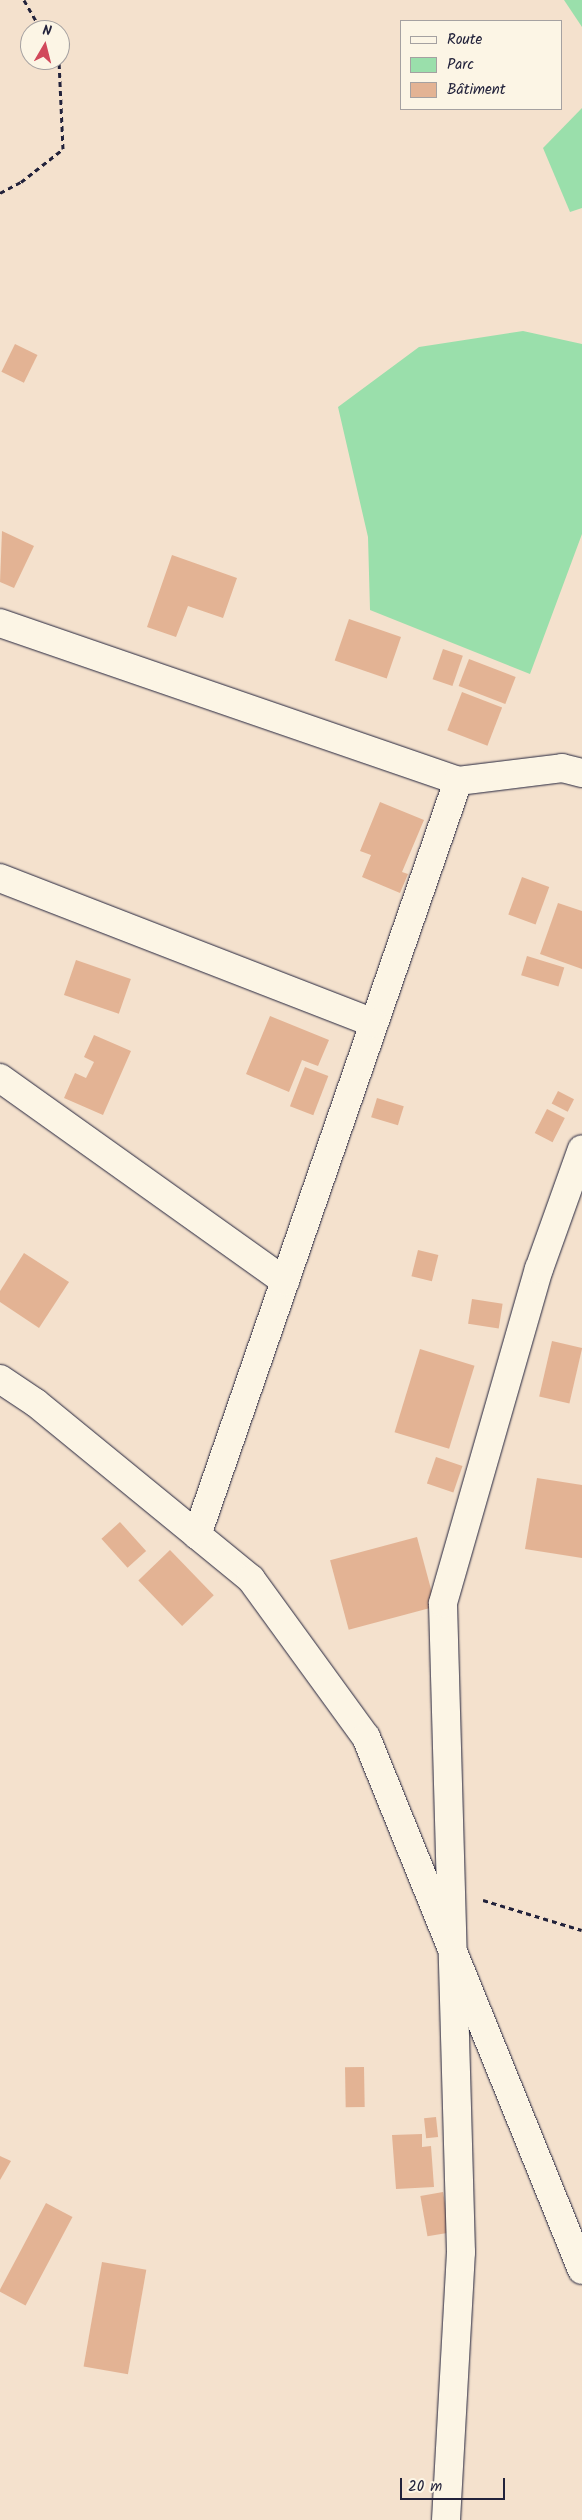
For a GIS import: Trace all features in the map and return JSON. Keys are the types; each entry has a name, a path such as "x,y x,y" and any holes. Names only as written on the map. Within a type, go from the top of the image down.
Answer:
{"street":[{"path":"0,623 458,781 562,768 582,773"},
{"path":"197,1534 458,781"},
{"path":"0,878 374,1023"},
{"path":"0,1078 285,1281"},
{"path":"446,2520 461,2252 450,1939 443,1603 539,1269 582,1149"},
{"path":"0,1379 36,1403 251,1579 366,1736 450,1939 582,2270"}],"path":[{"path":"24,0 35,20"},
{"path":"0,193 21,182 63,149 59,70"},
{"path":"449,1889 582,1930"}],"green space":[{"path":"564,0 582,0 582,27"},
{"path":"582,108 582,208 570,212 543,148"},
{"path":"523,331 582,344 582,534 530,674 370,610 368,537 338,407 419,347"}],"building":[{"path":"15,344 37,355 24,383 1,372"},
{"path":"2,531 34,546 14,588 0,582"},
{"path":"172,555 237,578 223,618 188,606 176,637 147,627"},
{"path":"349,619 401,637 387,679 335,661"},
{"path":"443,649 463,656 452,686 433,679"},
{"path":"469,659 516,677 505,704 459,686"},
{"path":"462,692 502,707 487,746 447,730"},
{"path":"380,802 424,820 402,872 408,874 400,893 362,877 371,855 360,851"},
{"path":"522,877 549,887 536,925 508,915"},
{"path":"558,903 582,911 582,969 540,954"},
{"path":"527,956 564,967 558,987 521,975"},
{"path":"76,960 131,979 119,1014 64,995"},
{"path":"270,1016 329,1040 318,1066 302,1060 289,1092 246,1074"},
{"path":"94,1035 131,1051 103,1115 64,1098 75,1073 86,1078 94,1062 84,1057"},
{"path":"305,1067 328,1076 313,1115 290,1106"},
{"path":"558,1091 574,1099 568,1112 552,1103"},
{"path":"377,1098 404,1106 398,1125 371,1117"},
{"path":"547,1109 565,1118 553,1142 535,1133"},
{"path":"418,1250 438,1255 432,1281 411,1276"},
{"path":"24,1253 69,1282 39,1328 0,1302 0,1291"},
{"path":"472,1299 503,1304 499,1329 468,1324"},
{"path":"552,1341 582,1348 569,1404 539,1397"},
{"path":"420,1349 475,1366 449,1449 395,1432"},
{"path":"436,1457 462,1466 453,1493 427,1483"},
{"path":"537,1478 582,1485 582,1558 525,1549"},
{"path":"120,1522 146,1551 128,1568 101,1539"},
{"path":"417,1537 436,1607 349,1630 330,1560"},
{"path":"170,1550 214,1595 182,1626 138,1581"},
{"path":"345,2067 364,2067 365,2107 346,2107"},
{"path":"436,2117 438,2137 426,2138 424,2118"},
{"path":"422,2134 422,2147 431,2146 434,2187 396,2189 392,2135"},
{"path":"0,2156 11,2161 0,2180"},
{"path":"443,2192 450,2232 427,2236 420,2196"},
{"path":"46,2203 72,2217 26,2305 0,2292 0,2290"},
{"path":"102,2262 146,2270 128,2374 84,2366"}]}
